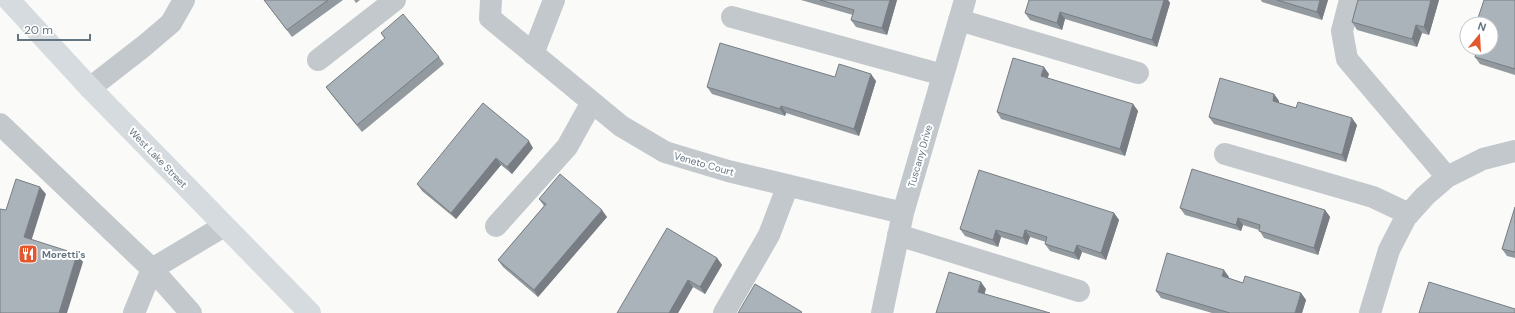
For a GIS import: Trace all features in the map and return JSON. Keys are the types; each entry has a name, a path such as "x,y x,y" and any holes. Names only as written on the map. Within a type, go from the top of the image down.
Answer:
{"highway":[{"name":"West Lake Street","path":"9,0 90,88 310,313"}],"street":[{"path":"90,88 144,46 170,23 184,0"},
{"path":"318,60 395,0"},
{"name":"Veneto Court","path":"491,0 490,18 621,126 665,152 728,171 903,213"},
{"path":"533,54 554,0"},
{"path":"1350,0 1342,31 1347,59 1447,177"},
{"path":"962,10 1138,73"},
{"name":"Tuscany Drive","path":"882,313 903,213 962,10"},
{"path":"732,17 943,75"},
{"path":"496,226 567,147 592,102"},
{"path":"0,124 152,269 191,313"},
{"path":"1370,313 1389,250 1409,214 1425,196 1447,177 1483,159 1515,151"},
{"path":"1225,154 1373,197 1409,214"},
{"path":"724,313 769,236 788,185"},
{"path":"134,313 152,269 224,226"},
{"path":"898,235 1079,291"}],"building":[{"path":"264,0 328,0 287,30"},
{"path":"820,0 890,0 882,28 851,20 854,10"},
{"path":"1029,0 1164,0 1152,40 1060,12 1057,23 1025,13"},
{"path":"1277,0 1320,0 1317,12"},
{"path":"1358,0 1431,0 1424,27 1416,25 1412,39 1352,22"},
{"path":"1484,0 1515,0 1515,69 1475,57 1499,56 1499,16 1479,16"},
{"path":"403,14 439,57 357,125 326,87 385,38 381,33"},
{"path":"720,43 835,77 839,64 871,74 854,129 781,106 780,109 707,87"},
{"path":"1013,58 1044,67 1041,76 1133,104 1120,149 997,112"},
{"path":"1220,78 1274,94 1273,101 1296,108 1298,102 1352,118 1342,155 1209,117"},
{"path":"483,103 529,141 507,167 496,158 451,213 417,184"},
{"path":"1192,169 1325,210 1314,248 1259,231 1260,225 1238,218 1236,225 1180,208"},
{"path":"979,170 1114,213 1101,253 1077,245 1074,253 1045,244 1047,237 1025,230 1023,238 996,230 993,240 960,229"},
{"path":"560,174 602,210 534,290 498,260 546,204 539,199"},
{"name":"Moretti's","path":"16,179 40,187 24,237 77,254 59,313 0,313 0,209 6,210"},
{"path":"1515,207 1515,252 1502,249"},
{"path":"667,228 717,258 700,287 688,280 669,313 617,313"},
{"path":"1167,253 1224,270 1222,276 1243,283 1245,276 1301,293 1295,313 1230,313 1156,291"},
{"path":"949,272 981,282 978,292 1050,313 936,313"},
{"path":"1429,282 1515,309 1515,313 1419,313"},
{"path":"755,284 802,312 738,313"}],"place":[{"name":"Moretti's","path":"28,254"}]}
